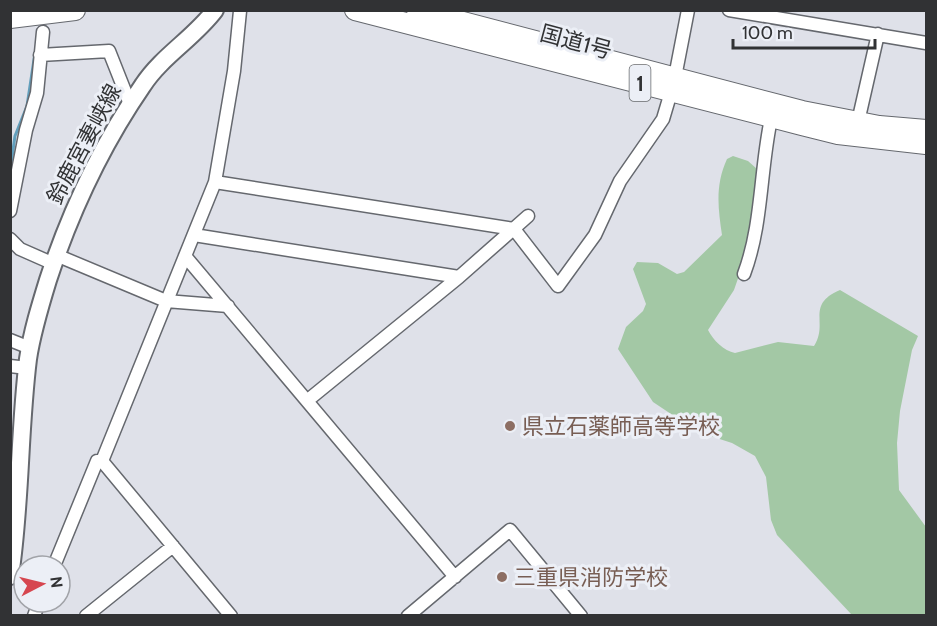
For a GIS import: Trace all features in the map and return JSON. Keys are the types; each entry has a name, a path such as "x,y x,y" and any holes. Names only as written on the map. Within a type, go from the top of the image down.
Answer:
{"highway":[{"path":"10,18 75,10"},
{"name":"国道1号","path":"355,10 672,88 845,120 927,130"},
{"name":"国道1号","path":"417,10 672,88 822,130 927,144"}],"main road":[{"name":"鈴鹿宮妻峡線","path":"10,576 19,367 30,348 55,259 82,186 130,104 149,75 191,39 215,10"}],"street":[{"path":"214,182 514,229 558,286 595,235 620,181 663,119 672,88 688,10"},
{"path":"729,10 927,43"},
{"path":"102,461 214,182 231,93 240,11"},
{"path":"10,211 26,130 37,93 43,32"},
{"path":"860,113 878,34"},
{"path":"40,55 108,51 130,104"},
{"path":"672,88 682,101 797,130 822,130"},
{"path":"744,274 754,246 762,167 770,124"},
{"path":"308,400 459,277 528,216"},
{"path":"194,235 459,277"},
{"path":"10,239 20,249 55,259 166,301 228,306"},
{"path":"185,256 455,577"},
{"path":"10,340 30,348"},
{"path":"59,554 97,461 102,461"},
{"path":"102,461 228,615"},
{"path":"408,615 510,530 581,615"},
{"path":"86,615 101,611 173,546"}],"green space":[{"path":"733,156 748,161 757,169 752,238 734,290 708,330 719,344 735,353 778,342 814,346 818,338 820,308 829,296 840,290 918,336 912,350 900,411 897,443 899,490 926,527 926,615 852,615 777,535 771,520 766,477 755,456 732,443 698,432 653,402 618,349 626,327 643,311 646,304 633,269 637,262 658,263 677,274 684,272 722,235 719,187 727,159"}],"waterway":[{"path":"10,171 15,136 27,106 35,53"}],"place":[{"name":"県立石薬師高等学校","path":"510,426"},
{"name":"三重県消防学校","path":"502,577"}]}
